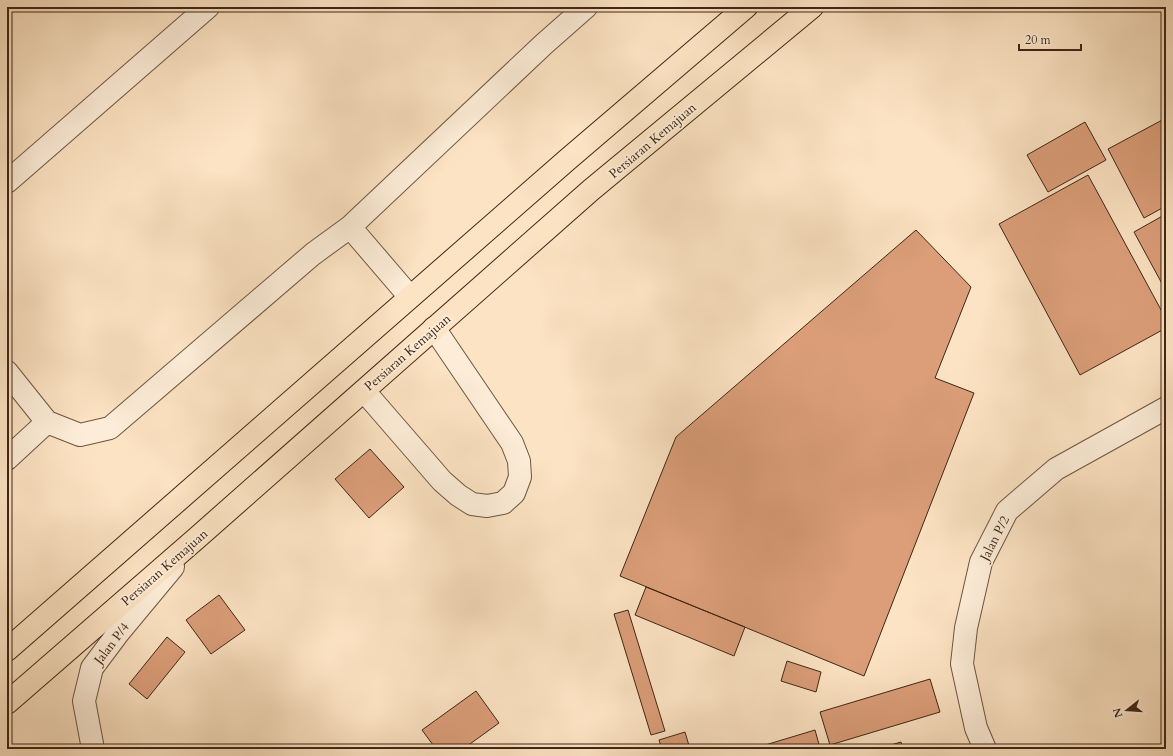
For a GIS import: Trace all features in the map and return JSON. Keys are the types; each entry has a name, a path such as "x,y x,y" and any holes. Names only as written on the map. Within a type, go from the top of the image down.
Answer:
{"main road":[{"path":"7,650 573,155 746,7"},
{"name":"Persiaran Kemajuan","path":"7,704 591,190 812,7"}],"street":[{"path":"7,182 208,7"},
{"path":"7,372 47,422 80,435 110,428 313,254 350,227 538,50 586,7"},
{"path":"350,227 410,297"},
{"path":"364,390 442,481 458,495 472,504 487,506 503,503 514,493 520,477 519,461 512,443 434,328"},
{"name":"Jalan P/2","path":"985,749 976,728 962,664 966,628 981,562 1007,512 1056,469 1166,408"},
{"path":"7,459 47,422"},
{"name":"Jalan P/4","path":"93,749 84,700 92,668 118,632 198,537"}],"building":[{"path":"1166,118 1166,206 1144,218 1108,149"},
{"path":"1085,122 1106,160 1048,192 1027,155"},
{"path":"1088,175 1166,319 1166,328 1080,375 999,224"},
{"path":"1166,214 1166,291 1134,232"},
{"path":"916,230 971,287 935,378 974,393 864,676 620,576 676,437"},
{"path":"370,449 404,487 369,518 335,479"},
{"path":"646,587 745,627 734,656 635,615"},
{"path":"219,595 245,630 211,654 186,620"},
{"path":"628,610 665,731 651,735 614,614"},
{"path":"167,637 185,652 147,699 129,684"},
{"path":"787,661 821,672 816,692 781,681"},
{"path":"930,679 940,712 830,745 820,712"},
{"path":"476,691 499,723 463,749 436,749 422,730"},
{"path":"815,730 820,748 752,749"},
{"path":"685,732 690,749 662,749 659,740"},
{"path":"901,742 903,749 877,749"}]}
